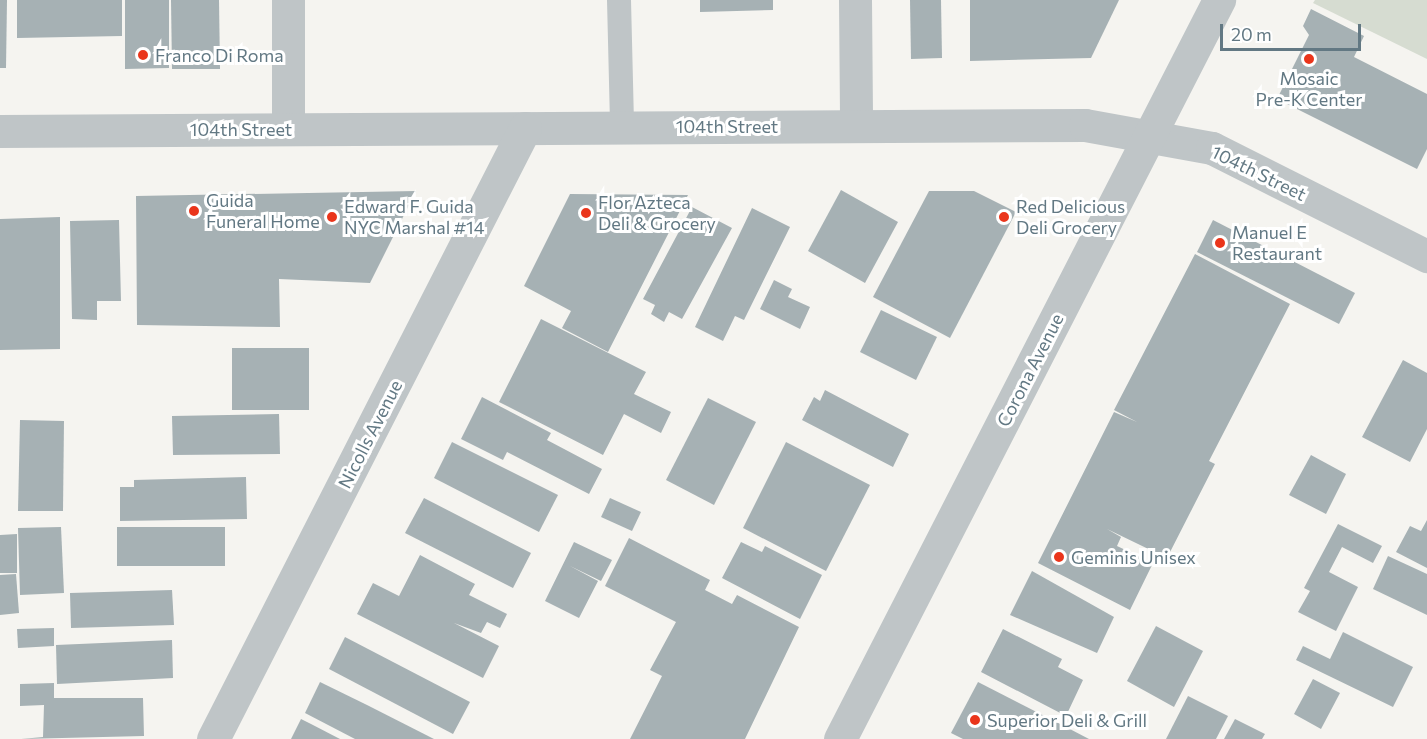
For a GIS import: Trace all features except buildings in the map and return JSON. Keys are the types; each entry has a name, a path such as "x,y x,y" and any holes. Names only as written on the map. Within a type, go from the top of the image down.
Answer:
{"street":[{"path":"288,0 288,129"},
{"path":"855,0 856,126"},
{"name":"Corona Avenue","path":"840,739 1219,0"},
{"name":"104th Street","path":"0,131 1084,125 1212,148 1427,256"},
{"name":"Nicolls Avenue","path":"213,739 525,128"}],"lane":[{"path":"619,0 622,127"}],"shaded area":[{"path":"1315,0 1427,0 1427,59 1313,3"}],"place":[{"name":"Franco Di Roma","path":"143,55"},
{"name":"Mosaic Pre-K Center","path":"1309,59"},
{"name":"Guida Funeral Home","path":"194,211"},
{"name":"Flor Azteca Deli & Grocery","path":"586,213"},
{"name":"Edward F. Guida NYC Marshal #14","path":"332,217"},
{"name":"Red Delicious Deli Grocery","path":"1004,217"},
{"name":"Manuel E Restaurant","path":"1220,243"},
{"name":"Geminis Unisex","path":"1059,557"},
{"name":"Superior Deli & Grill","path":"975,720"}]}
